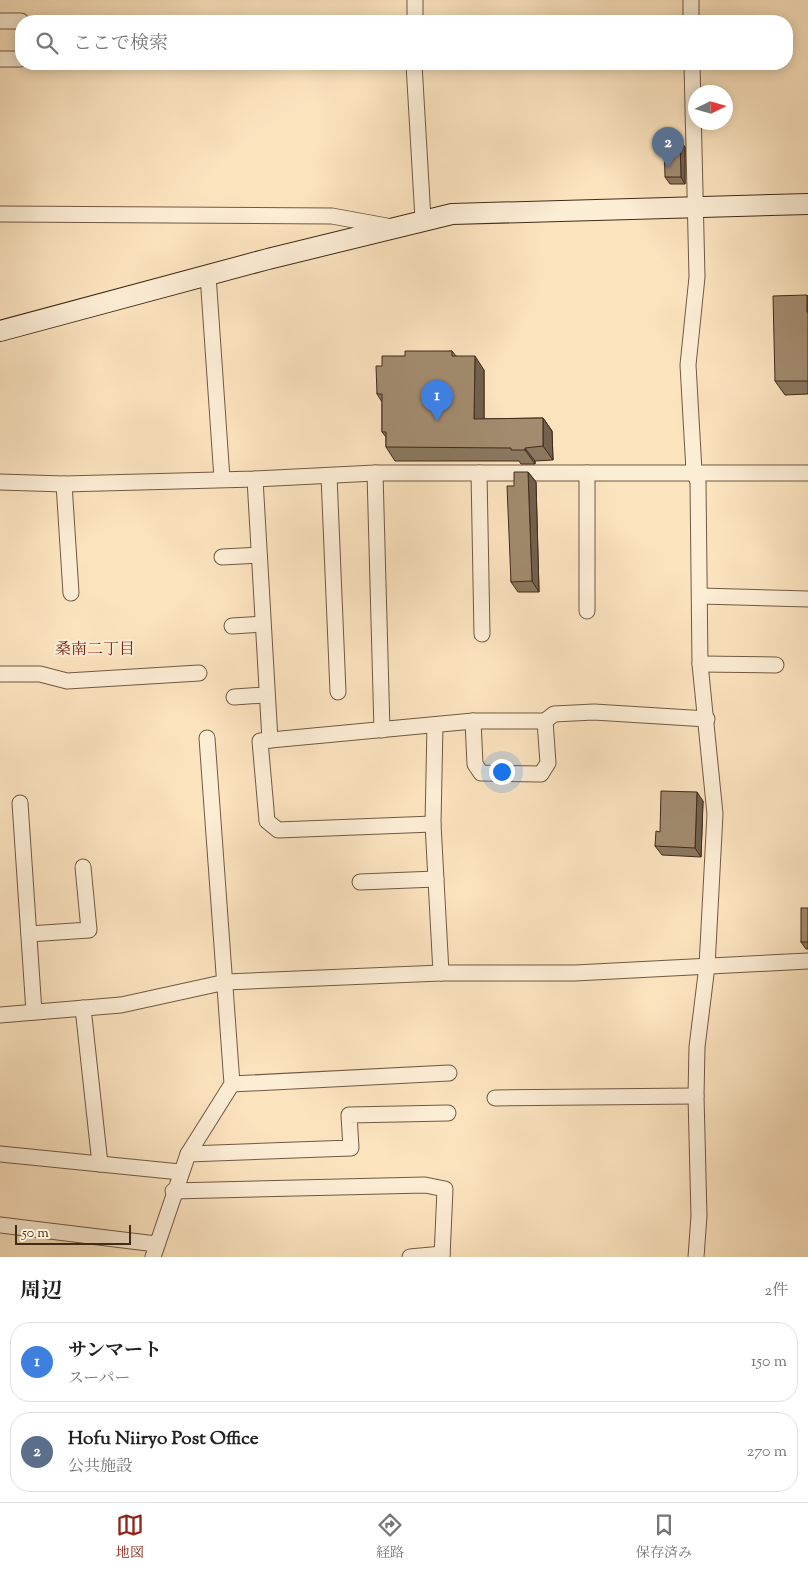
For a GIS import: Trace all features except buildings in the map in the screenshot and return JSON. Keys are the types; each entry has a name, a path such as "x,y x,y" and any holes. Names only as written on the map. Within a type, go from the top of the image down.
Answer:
{"street":[{"path":"415,0 415,15"},
{"path":"691,0 691,15"},
{"path":"0,21 15,22"},
{"path":"0,59 15,59"},
{"path":"414,70 423,219"},
{"path":"692,70 697,277 688,365 694,471 698,482 701,596 700,664 715,814 707,966 697,1047 698,1216 696,1257"},
{"path":"0,331 423,219 452,214 495,211 808,204"},
{"path":"0,214 332,216 393,227"},
{"path":"208,276 222,479"},
{"path":"0,482 64,484 255,479 375,473 808,472"},
{"path":"375,473 382,730"},
{"path":"479,473 482,634"},
{"path":"587,473 587,611"},
{"path":"329,476 338,692"},
{"path":"255,479 265,695 270,740"},
{"path":"64,484 71,593"},
{"path":"222,557 259,555"},
{"path":"701,596 808,599"},
{"path":"232,626 262,624"},
{"path":"700,664 776,665"},
{"path":"0,674 40,674 67,681 199,673"},
{"path":"234,697 265,695"},
{"path":"433,824 278,830 267,821 260,741 473,721 545,721 554,714 594,712 707,719"},
{"path":"473,721 475,764 481,773 541,774 548,764 545,721"},
{"path":"434,725 433,824 441,974"},
{"path":"0,1225 154,1250 180,1172 188,1154 232,1084 227,1036 226,982 207,738"},
{"path":"20,803 34,1012"},
{"path":"29,934 89,930 83,867"},
{"path":"360,882 436,879"},
{"path":"0,1015 120,1005 226,982 441,974 575,973 808,961"},
{"path":"83,1008 100,1164"},
{"path":"232,1084 449,1072"},
{"path":"495,1098 696,1096"},
{"path":"188,1154 351,1148 349,1115 448,1114"},
{"path":"0,1154 180,1172"},
{"path":"173,1192 425,1185 445,1189 442,1256 410,1257"}],"place":[{"name":"Hofu Niiryo Post Office","path":"668,168"},
{"name":"サンマート","path":"437,421"}],"district":[{"name":"桑南二丁目","path":"95,650"}]}
